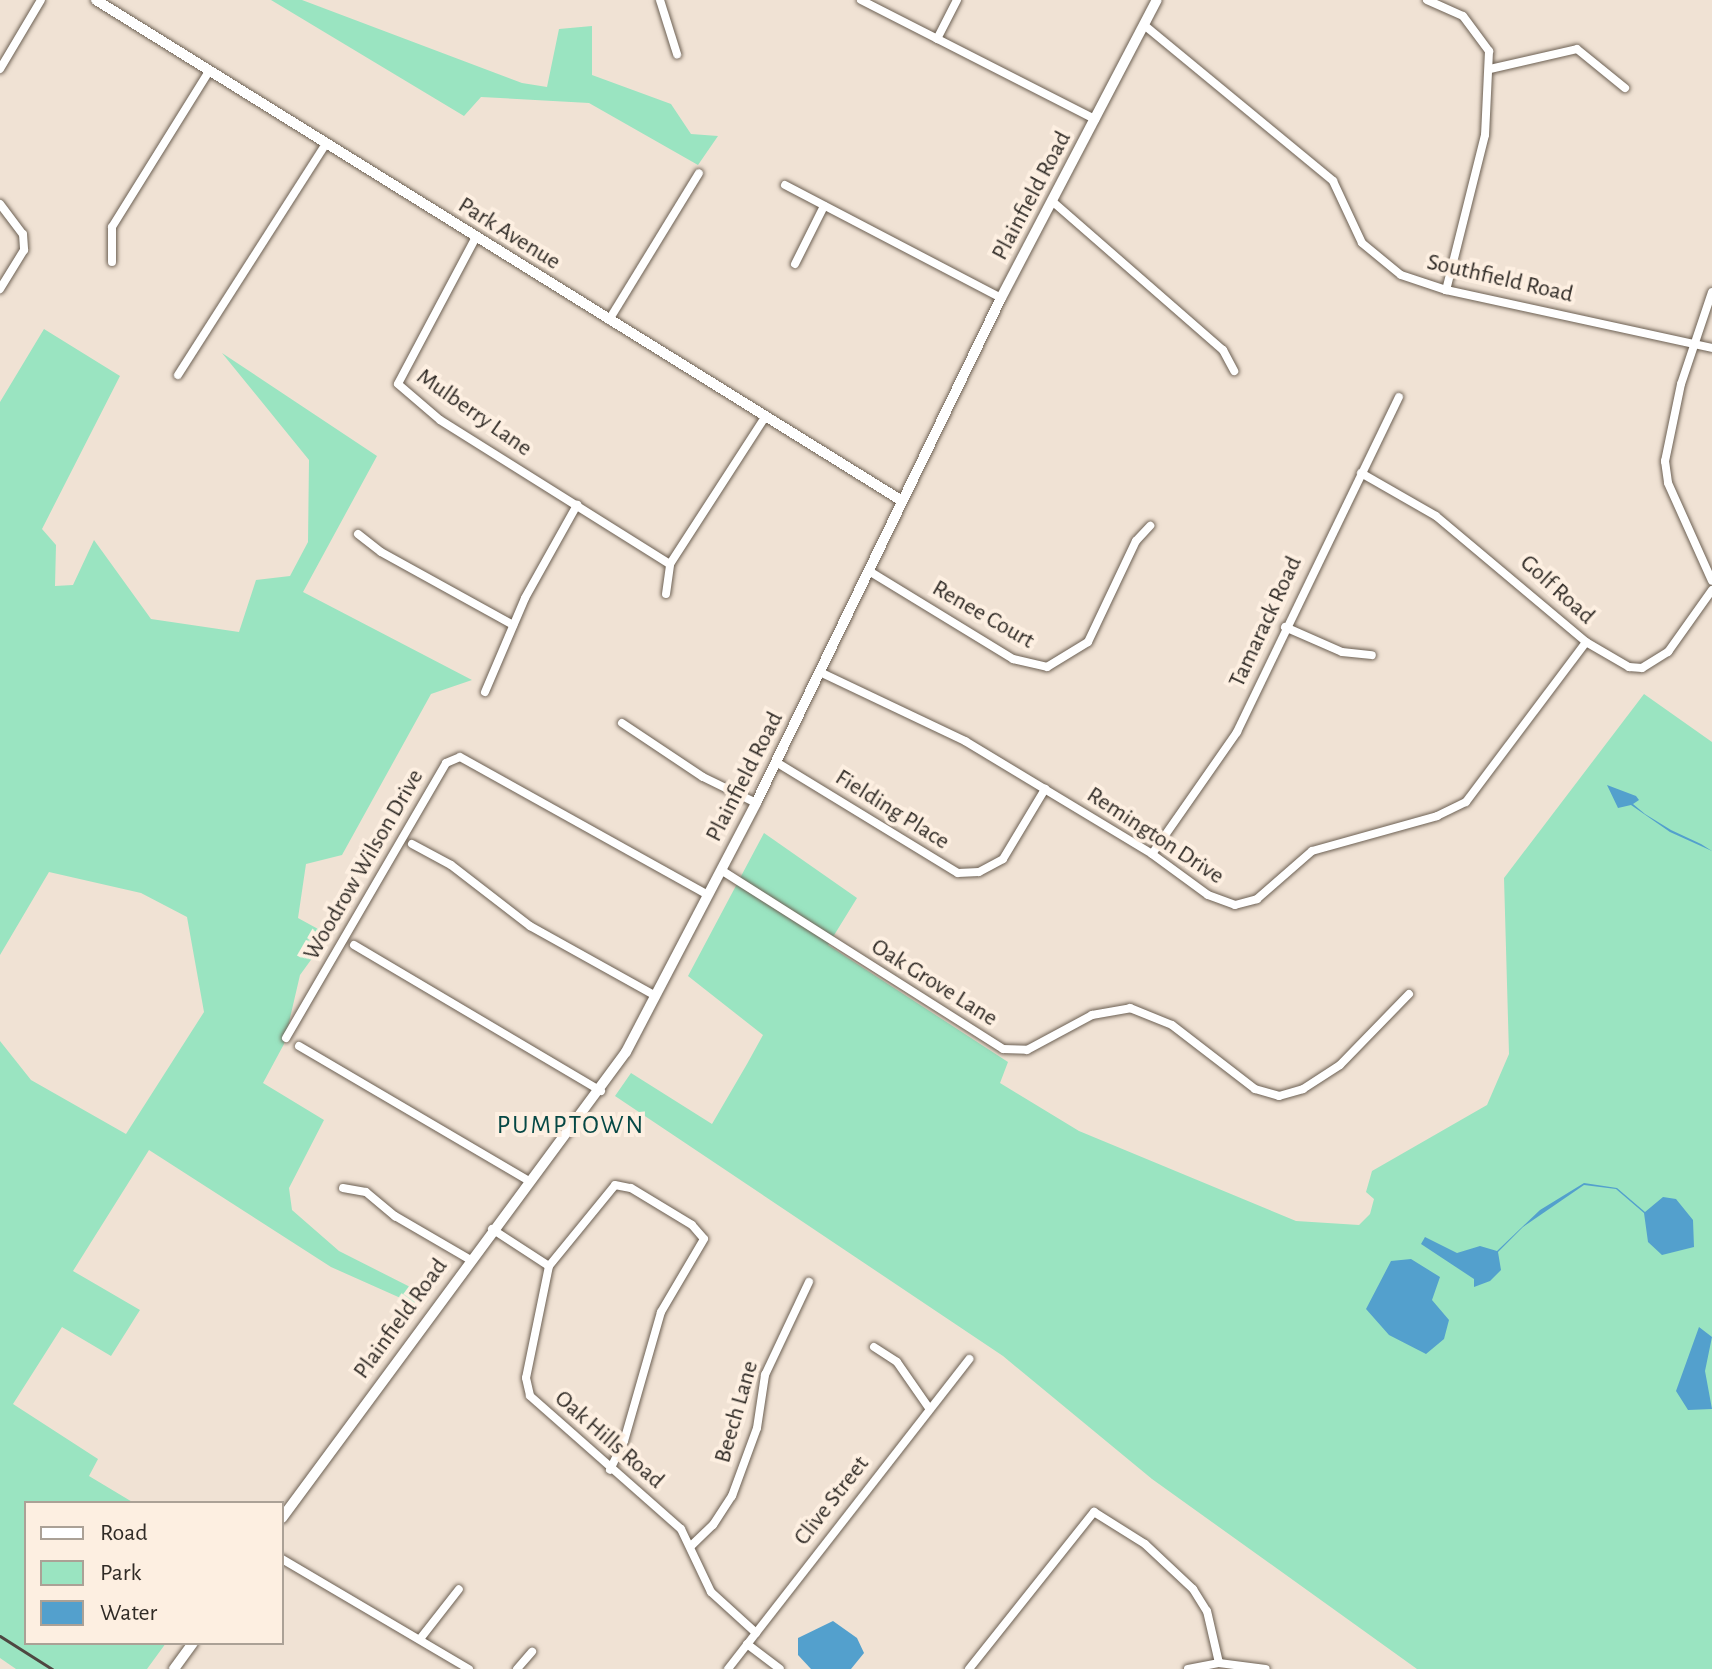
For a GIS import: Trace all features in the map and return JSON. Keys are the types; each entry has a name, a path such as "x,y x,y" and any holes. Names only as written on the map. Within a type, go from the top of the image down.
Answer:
{"street":[{"path":"0,69 41,0"},
{"path":"660,0 677,54"},
{"path":"861,0 1095,119"},
{"path":"937,39 957,0"},
{"name":"Plainfield Road","path":"284,1515 491,1229 601,1091 656,996 756,803 1001,298 1157,0"},
{"path":"1427,0 1463,16 1478,30 1489,51 1485,135 1446,290"},
{"name":"Park Avenue","path":"99,1 902,501"},
{"name":"Southfield Road","path":"1144,25 1333,181 1354,231 1384,263 1446,290 1712,348"},
{"path":"1490,69 1577,49 1625,88"},
{"path":"112,262 112,227 209,71"},
{"path":"178,375 326,144"},
{"path":"609,320 699,173"},
{"path":"785,185 1001,298"},
{"path":"1052,201 1223,350 1234,371"},
{"path":"0,204 23,234 24,250 0,289"},
{"path":"795,264 824,206"},
{"name":"Mulberry Lane","path":"476,237 398,384 440,420 670,564"},
{"path":"1712,292 1693,343 1665,461 1668,483 1712,581"},
{"name":"Tamarack Road","path":"1152,854 1237,732 1285,627 1399,397"},
{"path":"666,594 670,564 765,417"},
{"name":"Golf Road","path":"1361,473 1461,534 1586,642 1629,667 1655,663 1712,590"},
{"path":"485,692 513,625 577,505"},
{"name":"Renee Court","path":"869,571 1013,659 1047,667 1088,642 1136,541 1150,526"},
{"path":"358,534 381,552 513,625"},
{"path":"1285,627 1342,652 1372,655"},
{"name":"Remington Drive","path":"820,672 965,741 1152,854 1208,895 1247,904 1312,851 1452,810 1477,792 1586,642"},
{"path":"622,723 703,777 756,803"},
{"name":"Woodrow Wilson Drive","path":"286,1038 446,763 460,757 708,895"},
{"name":"Fielding Place","path":"776,762 958,873 979,872 1003,859 1045,789"},
{"path":"412,844 451,865 530,926 656,996"},
{"name":"Oak Grove Lane","path":"721,870 1003,1049 1027,1050 1092,1015 1130,1008 1172,1025 1255,1089 1279,1096 1303,1089 1340,1065 1409,994"},
{"path":"354,945 601,1091"},
{"path":"299,1046 529,1181"},
{"path":"491,1229 549,1266 615,1185 631,1188 692,1225 704,1239 661,1312 624,1441 610,1470"},
{"path":"343,1188 366,1192 395,1216 469,1259"},
{"name":"Oak Hills Road","path":"549,1266 526,1388 538,1405 692,1545 711,1592 756,1633"},
{"name":"Beech Lane","path":"692,1545 713,1525 732,1496 757,1428 765,1375 809,1282"},
{"path":"874,1347 897,1362 929,1408"},
{"name":"Clive Street","path":"728,1669 969,1359"},
{"path":"969,1669 1094,1512 1112,1519 1185,1580 1207,1611 1219,1663"},
{"path":"284,1560 469,1669"},
{"path":"420,1639 459,1589"},
{"path":"747,1644 780,1669"},
{"path":"174,1669 192,1645"},
{"path":"517,1669 532,1652"},
{"path":"1188,1669 1219,1663 1266,1669"}],"green space":[{"path":"271,0 302,0 522,83 547,87 559,29 592,26 592,75 671,104 691,134 718,136 698,165 589,103 481,97 464,116"},
{"path":"44,329 120,376 42,529 56,545 55,586 73,585 94,540 151,619 239,632 256,580 290,576 308,542 309,460 222,353 377,456 303,592 472,680 431,694 342,855 306,864 298,918 329,935 300,975 284,1044 263,1083 324,1120 289,1188 292,1210 339,1251 422,1293 414,1304 331,1267 149,1150 73,1271 140,1310 111,1356 62,1327 13,1404 98,1459 89,1476 131,1501 24,1501 24,1645 165,1645 147,1669 16,1669 0,1658 0,1041 31,1080 126,1134 204,1012 187,917 141,893 49,872 0,955 0,402"},
{"path":"1644,694 1712,742 1712,1669 1417,1669 1152,1479 1003,1356 615,1096 631,1073 712,1124 747,1064 763,1035 688,976 764,833 857,898 828,945 1008,1062 1000,1083 1079,1131 1296,1221 1359,1225 1370,1214 1374,1199 1366,1192 1372,1171 1487,1105 1509,1054 1504,878"}],"water":[{"path":"1607,785 1636,796 1639,800 1633,804 1645,814 1712,851 1670,832 1631,805 1618,808"},
{"path":"1584,1183 1617,1188 1645,1212 1663,1197 1676,1199 1693,1220 1694,1247 1662,1255 1648,1242 1644,1213 1616,1189 1584,1185 1523,1227 1498,1252 1501,1270 1490,1281 1474,1287 1474,1279 1421,1244 1425,1237 1457,1253 1480,1246 1497,1251 1540,1210"},
{"path":"1411,1259 1440,1277 1432,1300 1449,1320 1444,1339 1426,1354 1389,1335 1366,1309 1391,1261"},
{"path":"1699,1327 1712,1337 1705,1371 1712,1409 1688,1410 1676,1391"},
{"path":"833,1621 857,1638 864,1653 851,1669 811,1669 798,1655 798,1638"}],"railway":[{"path":"0,1636 52,1669"}],"district":[{"name":"PUMPTOWN","path":"571,1126"}]}
